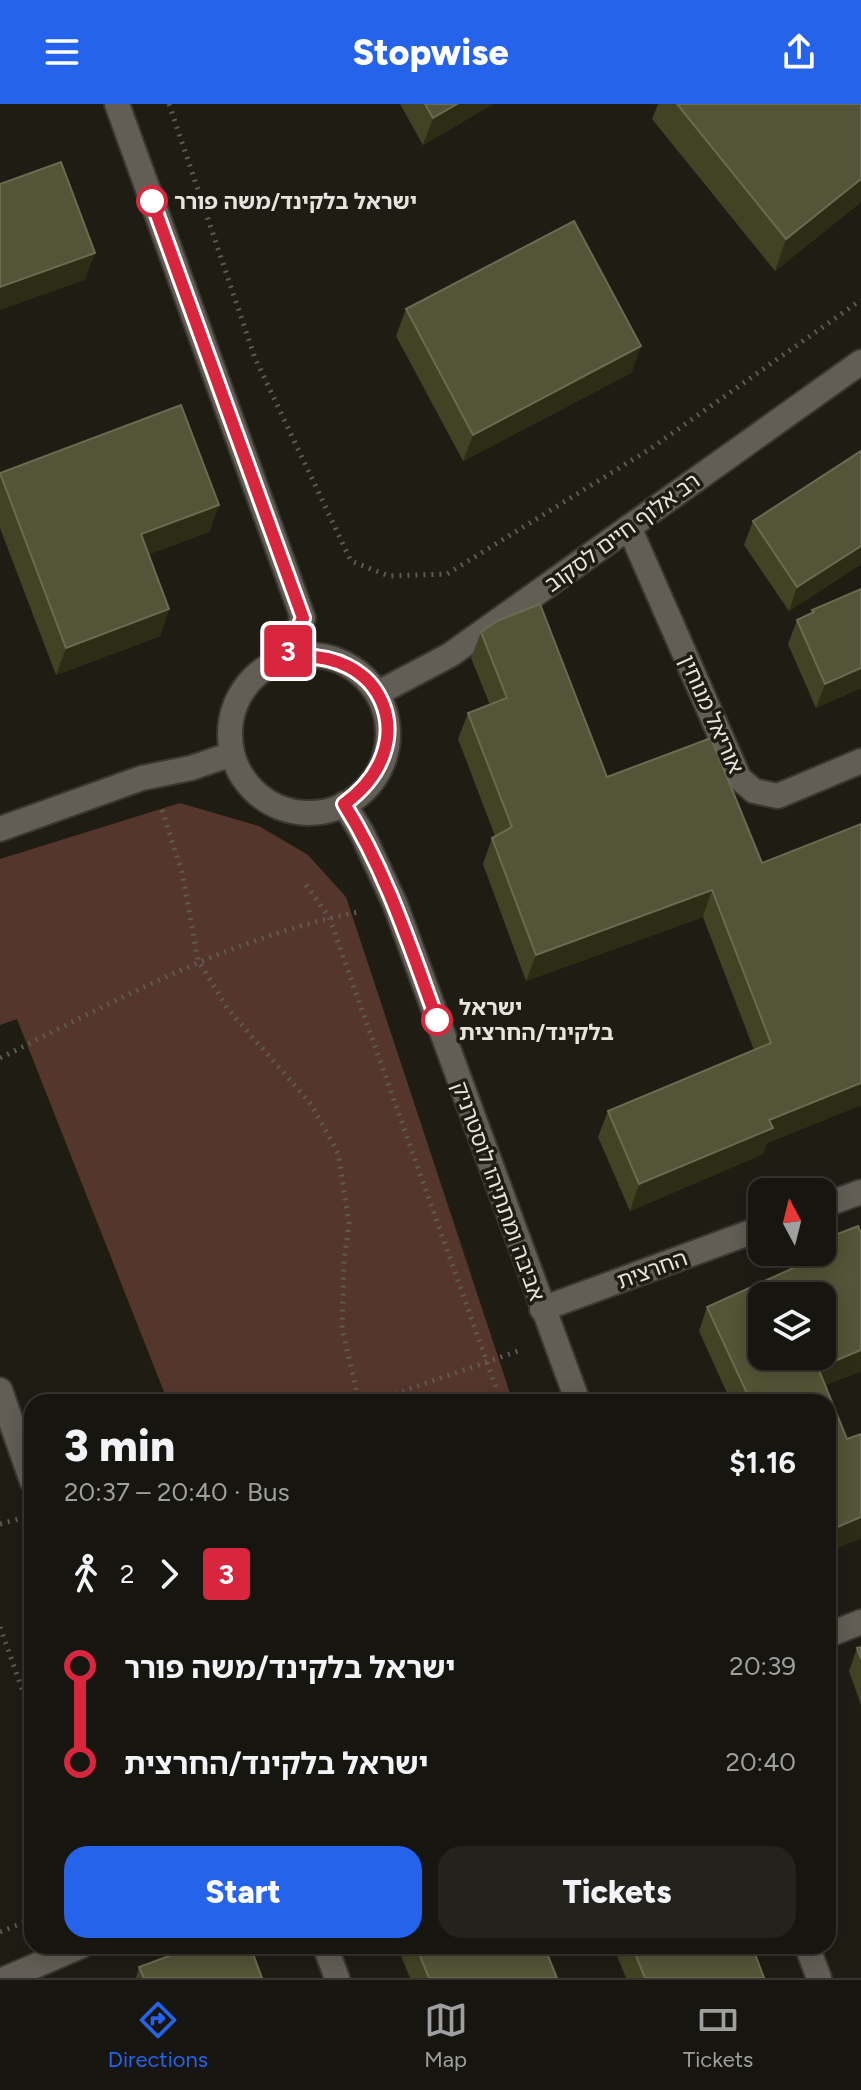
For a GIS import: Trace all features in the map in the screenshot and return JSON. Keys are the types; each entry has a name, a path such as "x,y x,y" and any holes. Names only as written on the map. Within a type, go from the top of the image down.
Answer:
{"street":[{"path":"117,104 303,618 285,658"},
{"name":"רב אלוף חיים לסקוב","path":"378,693 450,655 861,362"},
{"name":"אוריאל מנוחין","path":"629,527 739,778 754,791 778,796 861,761"},
{"path":"311,654 337,659 360,673 378,693 387,718 388,743 380,768 365,789 344,804 322,812 299,812 276,805 256,793 241,775 232,754 230,730 235,706 246,685 263,669 285,658 311,654"},
{"path":"0,829 142,778 191,768 232,754"},
{"name":"אביבה ומתתיהו לוסטרניק","path":"344,804 362,833 395,904 575,1394"},
{"path":"836,1201 861,1192"},
{"name":"החרצית","path":"542,1309 748,1233"},
{"path":"0,1390 24,1458"},
{"path":"836,1632 861,1622"},
{"path":"7,1978 62,1954"},
{"path":"328,1954 337,1978"},
{"path":"810,1954 819,1978"}],"path":[{"path":"169,104 255,358 351,561 389,576 447,574 650,449 861,300"},
{"path":"142,778 151,785 169,827 182,872 198,960 227,1008 311,1104 338,1153 349,1223 344,1261 342,1328 357,1394"},
{"path":"306,885 329,917 498,1394"},
{"path":"0,1058 198,960 329,917 395,904"},
{"path":"394,1394 555,1340"},
{"path":"0,1524 24,1517"},
{"path":"0,1627 24,1694"},
{"path":"0,1932 24,1922"}],"shaded area":[{"path":"180,803 259,826 308,855 346,897 510,1394 165,1394 17,1019 0,1025 0,859"}],"building":[{"path":"425,104 457,104 433,118"},
{"path":"677,104 861,104 861,179 786,239"},
{"path":"61,162 95,253 0,287 0,184"},
{"path":"574,221 641,346 473,435 406,309"},
{"path":"181,405 219,505 141,534 169,609 66,648 0,473"},
{"path":"861,451 861,546 797,587 753,521"},
{"path":"861,589 861,668 825,684 797,620 814,612 812,610"},
{"path":"540,604 607,777 711,738 762,863 861,824 861,1083 769,1120 773,1128 639,1184 608,1111 771,1043 712,890 536,955 492,838 512,827 468,713 507,698 481,632 497,621"},
{"path":"858,1226 861,1233 861,1350 836,1360 836,1282 762,1282 798,1266 836,1266 836,1235"},
{"path":"748,1288 748,1370 819,1370 829,1394 747,1394 707,1307"},
{"path":"836,1412 847,1439 861,1434 861,1517 836,1528"},
{"path":"174,1954 253,1954 262,1978 144,1978 139,1967"},
{"path":"419,1954 547,1954 557,1978 429,1978"},
{"path":"635,1954 755,1954 764,1978 645,1978"}],"bus line":[{"name":"3","path":"152,201 303,618 285,658 311,654 337,659 360,673 378,693 387,718 388,743 380,768 365,789 344,804 362,833 395,904 437,1020"}],"place":[{"name":"ישראל בלקינד/משה פורר","path":"152,201"},
{"name":"ישראל בלקינד/החרצית","path":"437,1020"}]}
